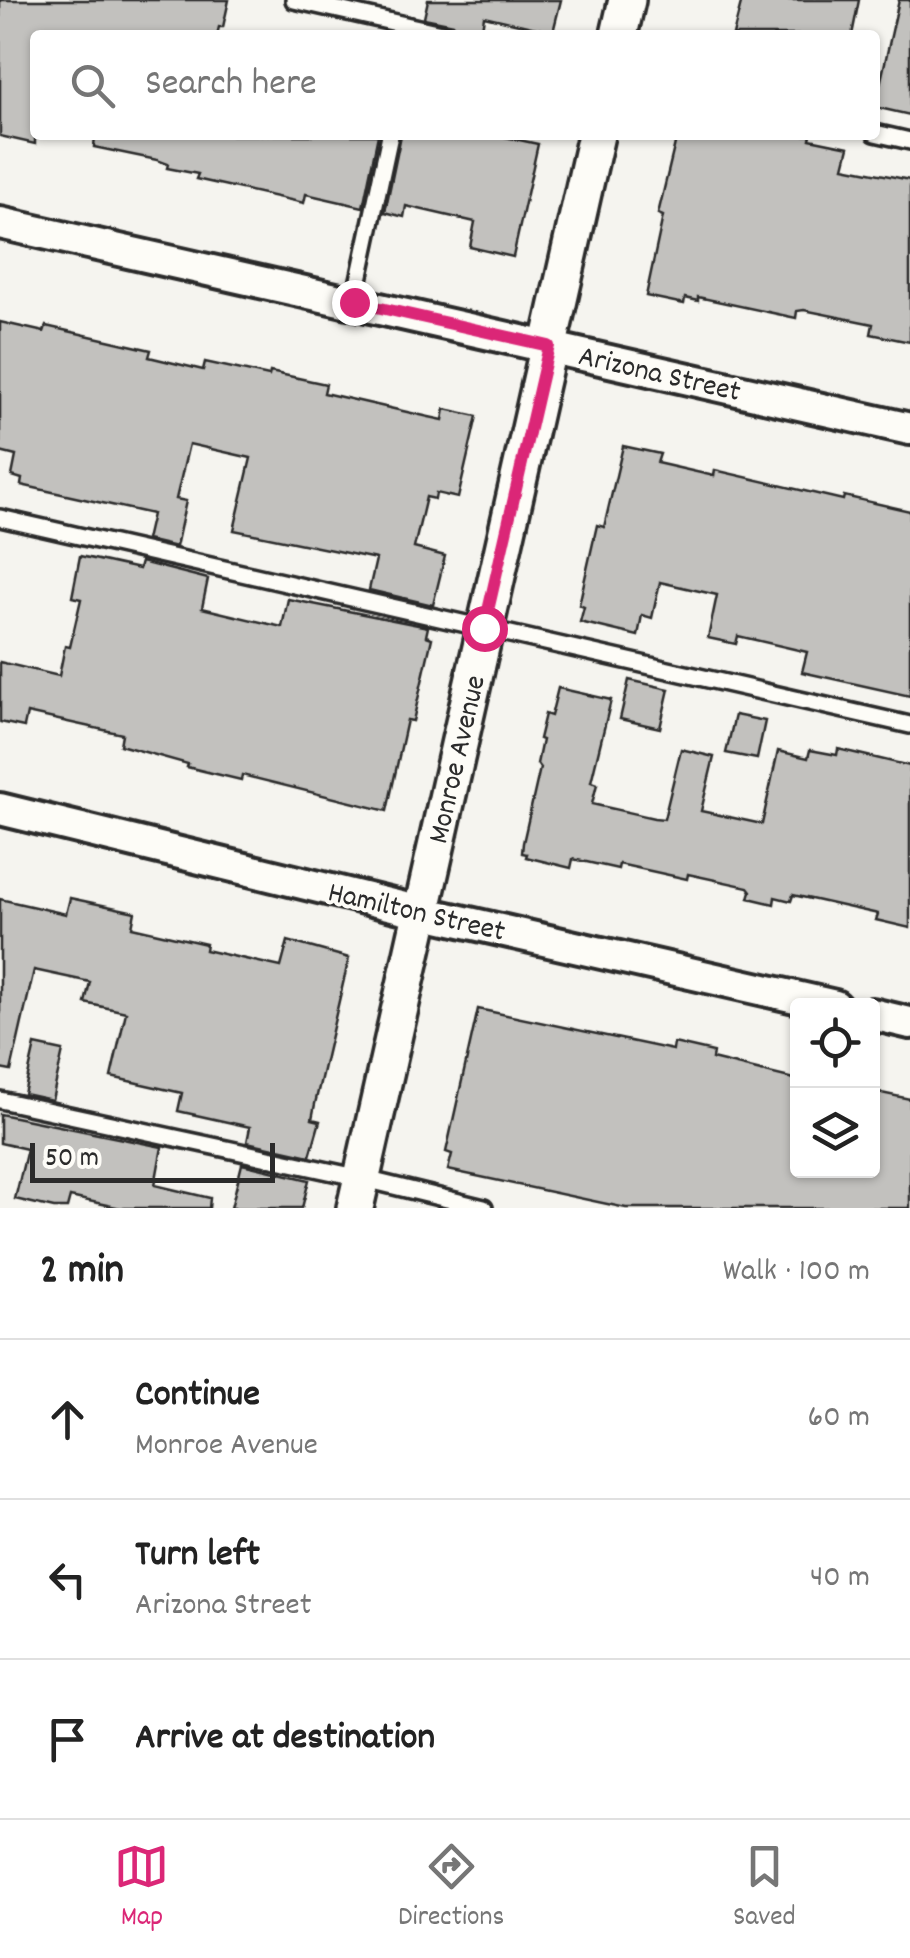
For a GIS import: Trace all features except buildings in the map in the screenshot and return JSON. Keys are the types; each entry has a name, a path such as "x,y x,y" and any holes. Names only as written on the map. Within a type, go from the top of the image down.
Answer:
{"street":[{"path":"620,30 627,0"},
{"name":"Monroe Avenue","path":"358,1193 595,140"},
{"name":"Arizona Street","path":"0,223 910,430"},
{"name":"Hamilton Street","path":"0,809 421,912 800,998"},
{"path":"880,1016 910,1022"}],"lane":[{"path":"294,0 409,30"},
{"path":"880,134 910,141"},
{"path":"354,302 389,140"},
{"path":"0,518 910,725"},
{"path":"0,1100 358,1193 484,1208"}],"route":[{"path":"354,302 549,346 484,628"}]}
